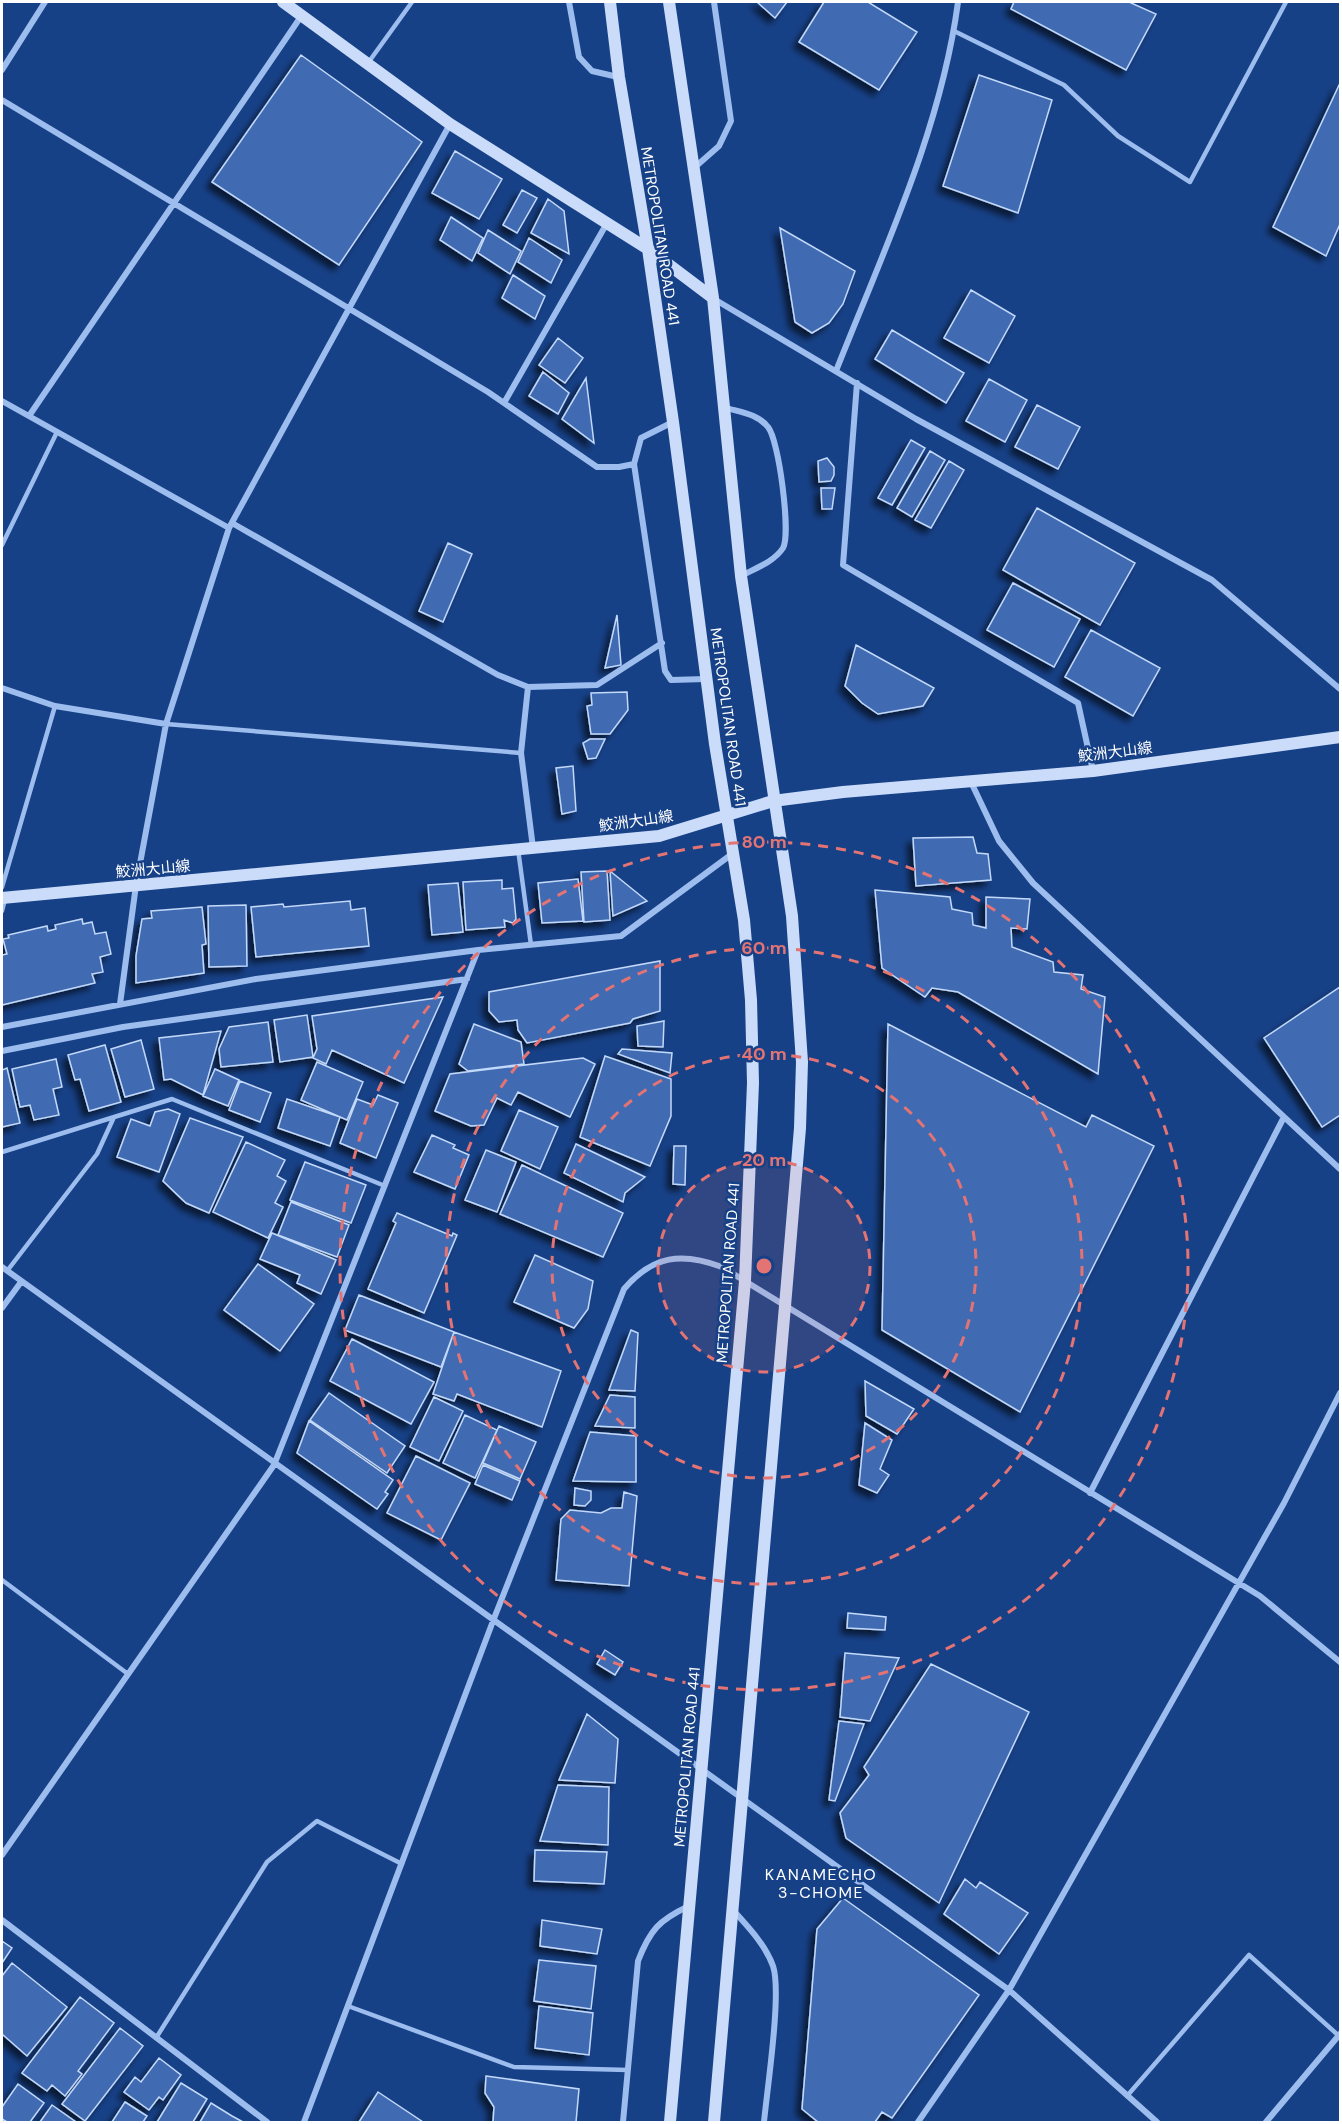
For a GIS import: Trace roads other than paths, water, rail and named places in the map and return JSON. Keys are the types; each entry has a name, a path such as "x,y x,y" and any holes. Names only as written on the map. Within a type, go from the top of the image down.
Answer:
{"main road":[{"path":"283,2 450,124 648,249 713,298"},
{"name":"METROPOLITAN ROAD 441","path":"610,2 619,77 648,249 707,679 744,920 751,1000 753,1083 745,1281 670,2122"},
{"path":"669,2 713,298 722,407 741,576 792,916 802,1062 800,1128 714,2122"},
{"name":"鮫洲大山線","path":"3,894 136,885 659,836 728,817 773,801 843,792 1093,771 1341,737"}],"street":[{"path":"2,70 45,2"},
{"path":"569,2 579,57 592,71 619,77"},
{"path":"693,168 719,146 726,136 731,121 714,2"},
{"path":"836,371 921,157 954,31 958,2"},
{"path":"29,416 302,15"},
{"path":"2,99 350,308 504,403 597,466 620,467 634,464"},
{"path":"120,1004 136,885 166,724 230,525 450,124"},
{"path":"504,403 607,223"},
{"path":"713,298 916,418 1212,580 1341,689"},
{"path":"857,383 843,565 1078,703 1093,771"},
{"path":"2,401 498,675 528,687 597,685 662,642"},
{"path":"722,407 756,416 770,429 777,451 781,486 786,532 783,547 772,559 741,576"},
{"path":"673,422 641,438 634,464 665,671 671,680 707,679"},
{"path":"528,687 520,753 533,848"},
{"path":"2,688 55,706 166,724"},
{"path":"971,781 999,841 1033,883 1341,1169"},
{"path":"2,1027 256,978 478,950 621,936 734,853"},
{"path":"2,1856 274,1465 478,950"},
{"path":"2,1051 123,1027 467,979"},
{"path":"1090,1493 1284,1117"},
{"path":"304,2122 493,1621 624,1289 645,1269 672,1258 700,1259 722,1267 1260,1596 1341,1662"},
{"path":"4,1269 700,1771 1009,1990 1157,2122"},
{"path":"2,1308 21,1282"},
{"path":"918,2122 1009,1990 1284,1503 1341,1393"},
{"path":"623,2122 638,1961 646,1939 657,1925 668,1916 689,1906"},
{"path":"732,1910 761,1943 774,1968 774,2008 764,2122"},
{"path":"2,1920 267,2122"},
{"path":"1266,2122 1340,2035"}],"lane":[{"path":"368,63 412,2"},
{"path":"954,31 1064,85 1118,136 1190,182 1286,2"},
{"path":"2,545 57,432"},
{"path":"2,911 3,894 55,706"},
{"path":"166,724 520,753"},
{"path":"518,849 531,945"},
{"path":"2,1152 172,1099 385,1186"},
{"path":"4,1269 97,1154 114,1118"},
{"path":"2,1580 128,1674"},
{"path":"156,2038 267,1862 316,1821 402,1864"},
{"path":"1127,2096 1249,1955 1340,2035"},
{"path":"348,2006 514,2067 628,2070"}],"district":[{"name":"KANAMECHO 3-CHOME","path":"821,1883"}]}
